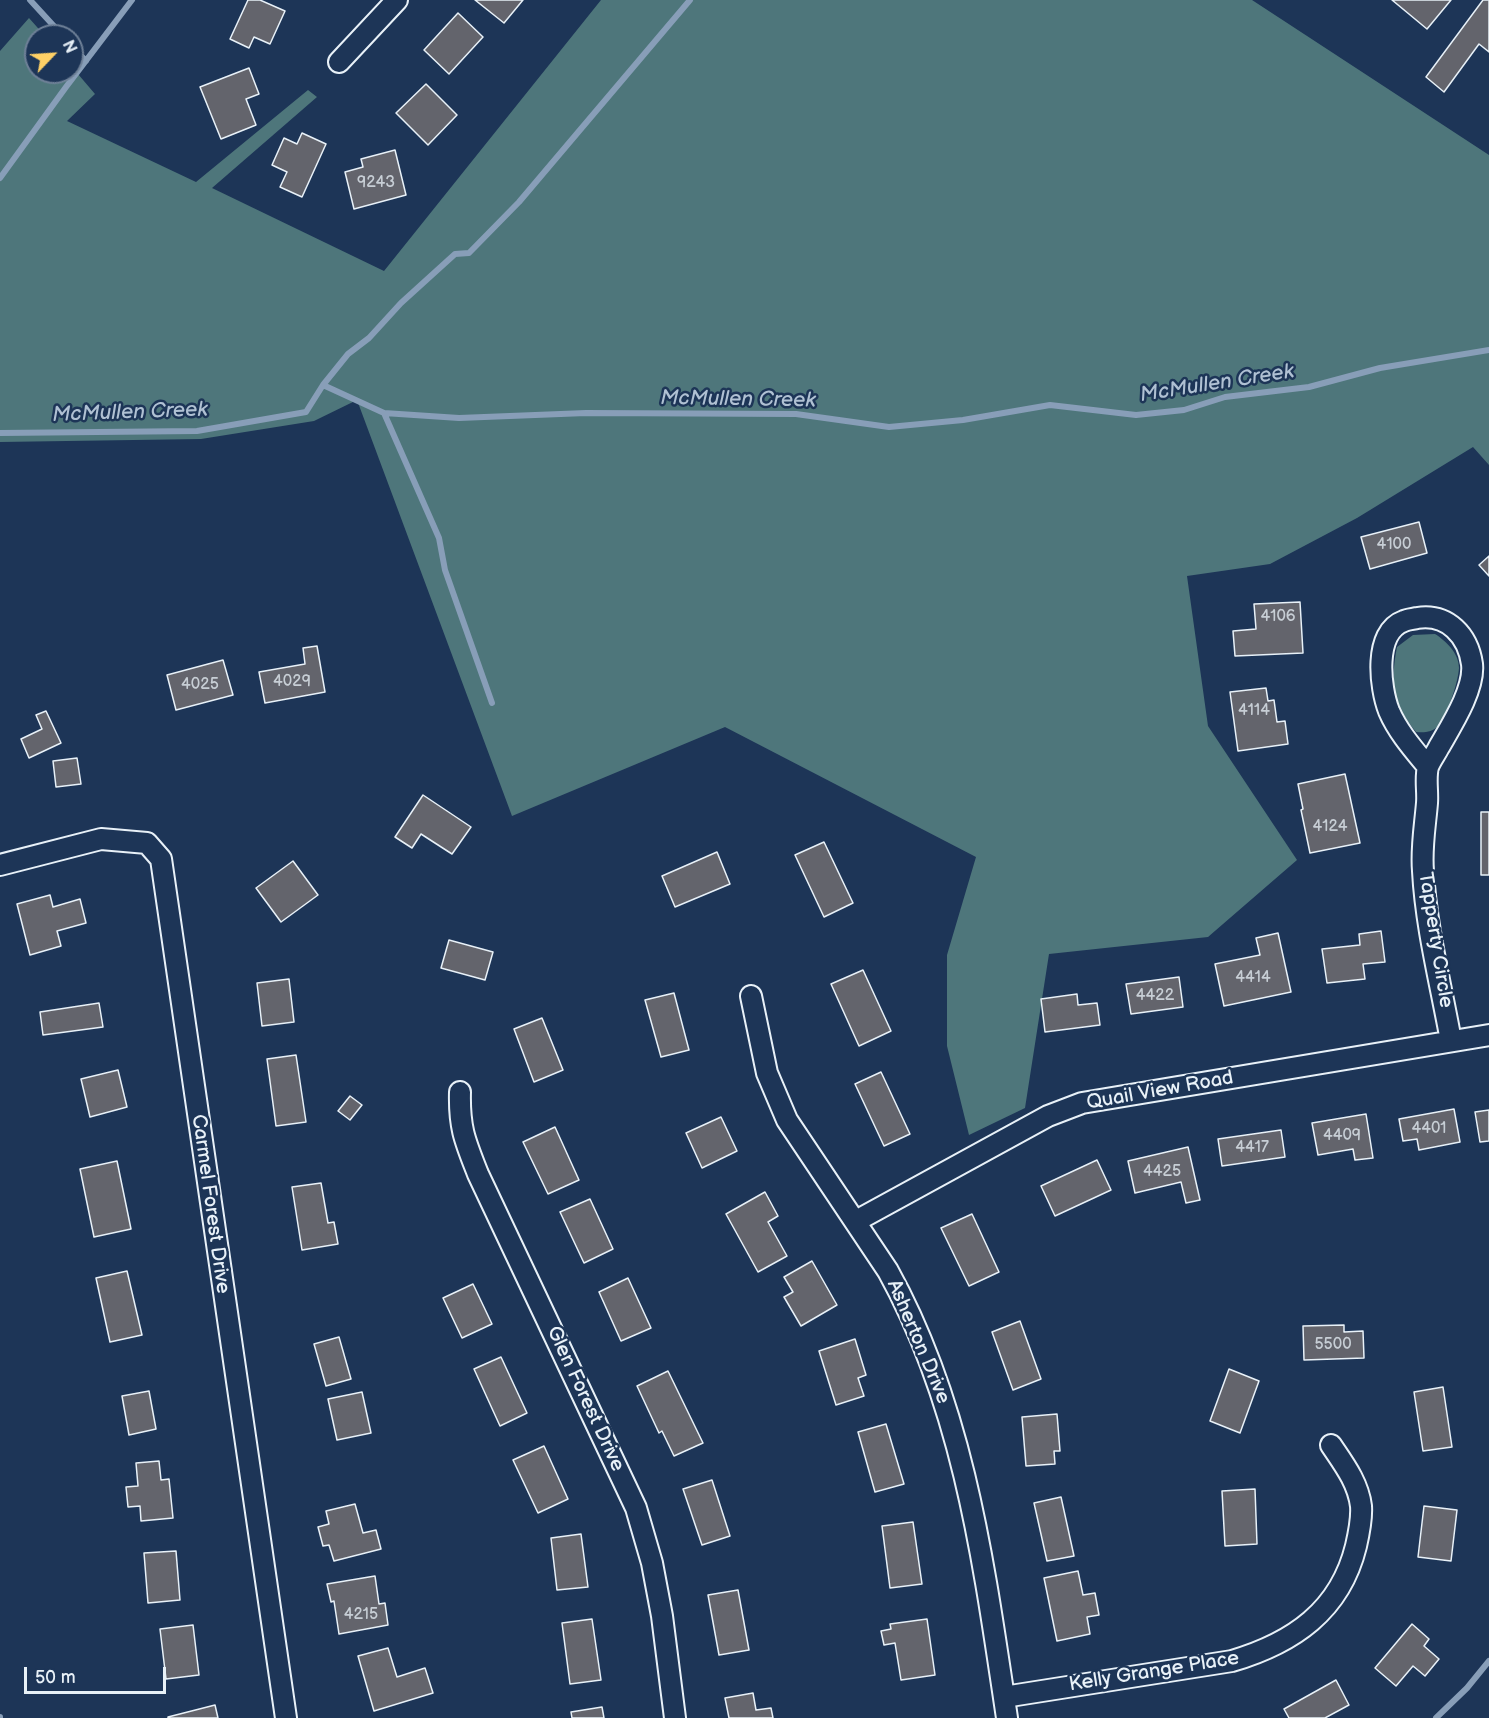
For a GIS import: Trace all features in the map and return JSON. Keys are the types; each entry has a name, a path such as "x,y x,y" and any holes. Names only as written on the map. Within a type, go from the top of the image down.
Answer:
{"street":[{"path":"339,62 397,0"},
{"name":"Tapperty Circle","path":"1428,767 1408,743 1390,712 1384,693 1381,668 1384,645 1392,629 1402,621 1421,617 1445,620 1457,629 1467,644 1472,667 1468,691 1428,767 1427,804 1423,830 1423,871 1428,916 1451,1041"},
{"name":"Carmel Forest Drive","path":"0,865 101,839 147,843 161,859 286,1718"},
{"name":"Asherton Drive","path":"751,996 767,1073 787,1120 856,1221 900,1292 936,1377 957,1441 972,1506 1007,1718"},
{"name":"Quail View Road","path":"856,1221 1048,1116 1082,1103 1489,1035"},
{"name":"Glen Forest Drive","path":"460,1092 460,1120 465,1142 478,1174 636,1509 652,1563 658,1595 675,1718"},
{"name":"Kelly Grange Place","path":"1004,1696 1232,1661 1257,1654 1292,1636 1316,1617 1340,1587 1352,1562 1361,1526 1361,1505 1356,1486 1331,1444"}],"green space":[{"path":"601,0 1252,0 1489,155 1489,465 1473,447 1357,518 1270,564 1187,576 1208,726 1297,860 1208,937 1049,954 1025,1108 969,1135 947,1046 947,955 976,857 725,727 512,816 357,400 314,421 201,439 0,442 0,51 29,18 34,24 24,24 24,84 84,84 84,81 95,94 67,121 196,182 308,90 317,97 212,188 384,271"},
{"path":"1435,634 1457,657 1459,668 1455,690 1438,726 1428,732 1416,732 1402,712 1395,692 1394,672 1397,647 1413,635"}],"building":[{"path":"248,0 260,0 285,11 270,44 254,37 249,48 230,39"},
{"path":"475,0 523,0 504,23"},
{"path":"1392,0 1451,0 1427,29"},
{"path":"1483,0 1489,0 1489,52 1479,44 1444,92 1426,77"},
{"path":"458,13 483,37 449,74 424,50"},
{"path":"249,68 259,94 246,99 256,125 221,139 200,87"},
{"path":"426,84 457,115 428,145 396,113"},
{"path":"302,133 326,144 302,197 280,187 287,172 272,165 284,138 297,144"},
{"path":"395,150 406,195 354,209 345,172 363,167 361,159"},
{"path":"1419,522 1427,553 1370,569 1361,537"},
{"path":"1489,556 1489,576 1479,565"},
{"path":"1300,602 1303,653 1235,656 1233,631 1256,629 1254,604"},
{"path":"317,646 325,692 265,703 259,672 305,664 303,648"},
{"path":"223,660 233,695 176,710 167,675"},
{"path":"1266,688 1268,701 1274,700 1277,722 1285,721 1288,744 1238,751 1230,692"},
{"path":"46,711 61,743 29,758 21,739 42,729 36,715"},
{"path":"77,758 81,784 56,787 53,761"},
{"path":"1345,774 1360,843 1310,853 1298,784"},
{"path":"423,795 471,827 452,854 421,834 412,848 395,837"},
{"path":"1481,812 1489,812 1489,875 1481,875"},
{"path":"824,842 853,903 824,917 795,855"},
{"path":"717,852 730,884 675,907 662,876"},
{"path":"293,861 318,895 281,922 256,888"},
{"path":"50,895 53,907 80,899 86,923 57,931 61,946 30,955 17,904"},
{"path":"1381,931 1385,962 1363,964 1365,979 1327,983 1322,949 1360,945 1359,934"},
{"path":"1278,933 1291,992 1224,1006 1215,964 1260,955 1256,938"},
{"path":"449,940 493,952 485,980 441,968"},
{"path":"863,970 891,1031 859,1046 831,984"},
{"path":"1179,977 1183,1007 1131,1014 1126,984"},
{"path":"289,979 294,1022 262,1026 257,983"},
{"path":"674,993 689,1050 661,1057 645,1000"},
{"path":"1077,994 1078,1005 1097,1003 1100,1025 1045,1032 1041,999"},
{"path":"99,1003 103,1027 43,1035 40,1012"},
{"path":"542,1018 563,1070 534,1082 514,1029"},
{"path":"296,1055 306,1122 276,1126 267,1059"},
{"path":"118,1070 127,1107 90,1117 81,1079"},
{"path":"881,1072 910,1134 884,1146 855,1084"},
{"path":"350,1096 362,1105 350,1120 338,1111"},
{"path":"1454,1109 1460,1142 1419,1150 1417,1139 1403,1141 1399,1119"},
{"path":"1489,1110 1489,1141 1480,1142 1475,1112"},
{"path":"1366,1114 1373,1158 1355,1160 1353,1149 1318,1155 1312,1123"},
{"path":"721,1117 737,1151 702,1168 686,1133"},
{"path":"555,1127 579,1180 548,1194 523,1142"},
{"path":"1281,1130 1285,1157 1222,1166 1218,1139"},
{"path":"1188,1147 1200,1200 1186,1203 1181,1182 1135,1193 1128,1161"},
{"path":"1097,1160 1111,1190 1055,1216 1041,1186"},
{"path":"117,1161 131,1229 94,1237 80,1169"},
{"path":"321,1183 328,1223 334,1222 338,1244 302,1250 292,1187"},
{"path":"765,1192 778,1216 768,1222 787,1256 758,1272 726,1214"},
{"path":"590,1199 613,1249 584,1263 560,1212"},
{"path":"972,1214 999,1272 969,1286 941,1228"},
{"path":"812,1261 837,1305 801,1326 784,1297 793,1292 784,1277"},
{"path":"127,1271 142,1335 110,1342 96,1278"},
{"path":"628,1278 651,1328 621,1341 599,1292"},
{"path":"473,1284 492,1324 462,1338 443,1298"},
{"path":"1020,1321 1041,1379 1013,1390 992,1332"},
{"path":"1344,1325 1344,1332 1363,1331 1364,1358 1304,1360 1303,1326"},
{"path":"339,1337 351,1379 326,1386 314,1344"},
{"path":"855,1339 866,1375 858,1378 864,1396 836,1405 819,1351"},
{"path":"501,1357 527,1413 500,1426 474,1369"},
{"path":"1229,1369 1259,1381 1240,1433 1210,1421"},
{"path":"668,1371 703,1443 674,1456 662,1431 659,1433 637,1386"},
{"path":"1443,1387 1452,1447 1423,1451 1414,1392"},
{"path":"149,1391 156,1429 129,1435 122,1396"},
{"path":"362,1392 371,1433 337,1440 328,1399"},
{"path":"1057,1414 1060,1451 1054,1451 1055,1464 1026,1466 1022,1417"},
{"path":"886,1424 904,1484 875,1492 858,1432"},
{"path":"544,1446 568,1499 538,1513 513,1460"},
{"path":"159,1461 161,1480 169,1479 173,1518 141,1521 140,1506 128,1507 126,1487 138,1486 136,1463"},
{"path":"712,1480 730,1536 702,1545 683,1489"},
{"path":"1255,1489 1257,1544 1225,1546 1222,1491"},
{"path":"1061,1497 1074,1556 1047,1561 1034,1503"},
{"path":"355,1504 363,1533 376,1530 381,1549 334,1561 329,1545 323,1546 318,1527 329,1524 326,1511"},
{"path":"1424,1506 1457,1510 1451,1561 1418,1557"},
{"path":"913,1522 922,1584 890,1588 882,1526"},
{"path":"581,1534 588,1587 557,1590 551,1538"},
{"path":"176,1551 180,1600 148,1603 144,1553"},
{"path":"1078,1571 1083,1595 1095,1593 1099,1615 1087,1617 1090,1634 1057,1641 1044,1578"},
{"path":"375,1576 379,1604 385,1603 388,1625 339,1634 334,1601 331,1602 327,1584"},
{"path":"738,1590 749,1650 719,1655 708,1595"},
{"path":"592,1619 601,1680 570,1684 562,1623"},
{"path":"927,1619 935,1675 901,1680 895,1643 884,1645 881,1631 891,1629 890,1624"},
{"path":"1412,1624 1429,1639 1424,1646 1439,1659 1425,1676 1413,1666 1396,1686 1375,1668"},
{"path":"193,1625 199,1675 166,1679 160,1629"},
{"path":"388,1648 397,1677 425,1668 433,1693 374,1711 358,1656"},
{"path":"1336,1680 1349,1705 1325,1718 1289,1718 1284,1709"},
{"path":"753,1693 756,1710 771,1708 773,1718 729,1718 725,1698"},
{"path":"215,1705 218,1718 168,1718 168,1717"},
{"path":"602,1707 604,1718 572,1718 571,1712"}],"waterway":[{"path":"30,0 52,24"},
{"path":"0,178 132,0"},
{"path":"0,433 197,431 306,412 323,385 348,354 369,338 401,303 455,254 469,253 519,202 690,0"},
{"name":"McMullen Creek","path":"323,385 384,413 459,418 586,413 796,414 889,427 963,420 1050,405 1136,415 1184,410 1225,397 1309,387 1380,368 1489,350"},
{"path":"384,413 439,538 445,570 492,703"},
{"path":"1436,1718 1467,1688 1489,1661"}]}
